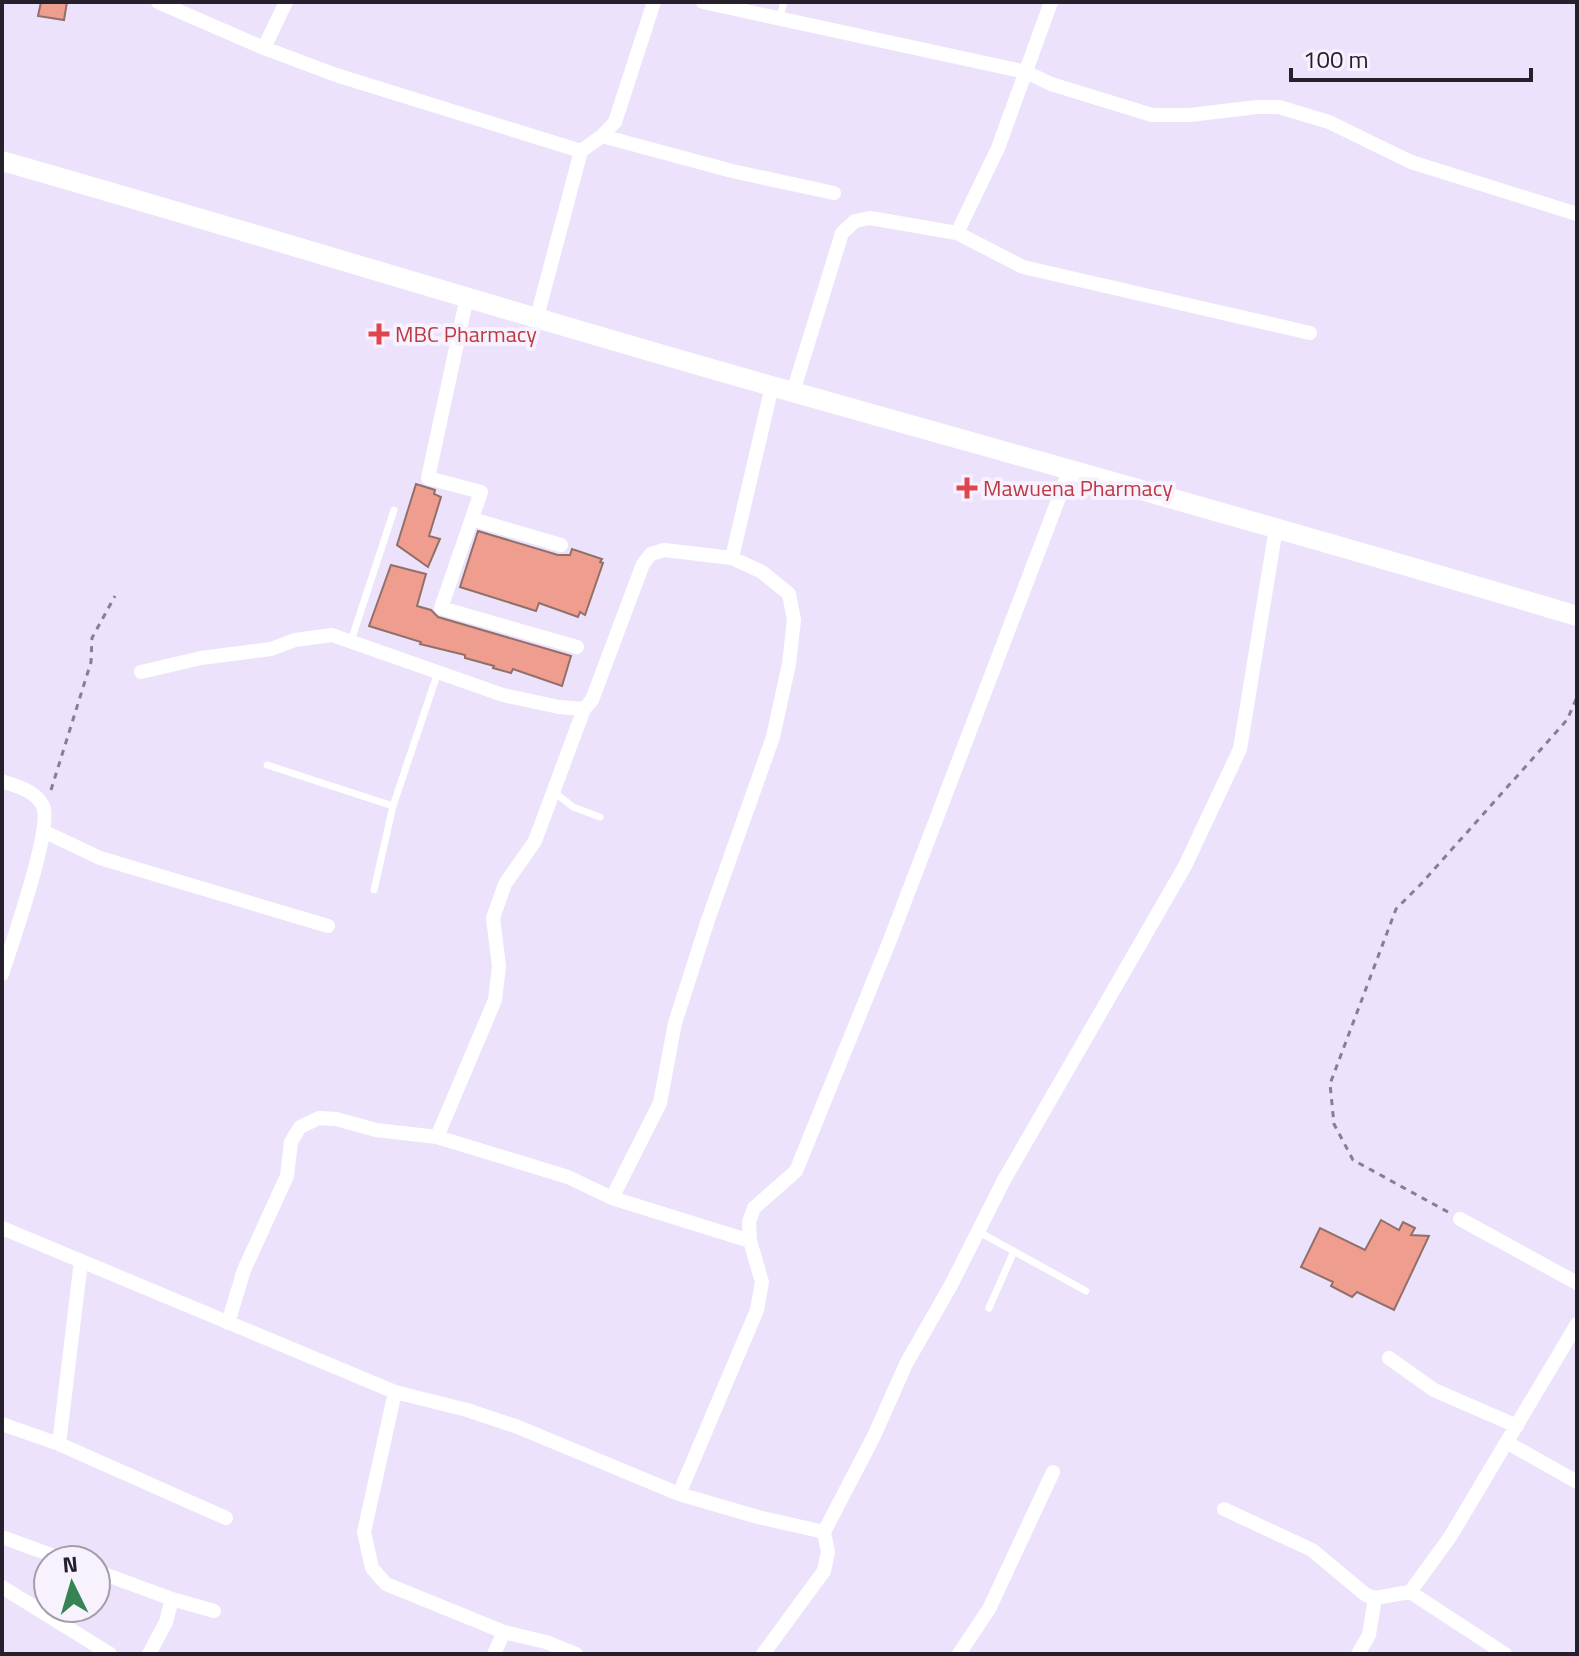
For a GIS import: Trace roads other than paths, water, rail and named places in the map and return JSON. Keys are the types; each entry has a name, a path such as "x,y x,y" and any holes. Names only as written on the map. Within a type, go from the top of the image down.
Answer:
{"main road":[{"path":"2,161 772,386 1577,616"}],"street":[{"path":"158,2 336,75 581,151"},
{"path":"264,48 286,2"},
{"path":"537,317 581,151 615,122 654,2"},
{"path":"703,2 1026,72 1051,84 1152,115 1279,107 1329,122 1411,162 1577,214"},
{"path":"957,233 998,148 1051,2"},
{"path":"602,136 732,171 834,193"},
{"path":"793,392 842,233 855,221 870,218 957,233 1023,267 1310,333"},
{"path":"467,297 428,478 481,492 441,608 577,647"},
{"path":"732,558 772,386"},
{"path":"679,1494 757,1310 762,1282 750,1241 749,1222 754,1208 796,1171 890,940 1070,469"},
{"path":"472,519 561,545"},
{"path":"763,1654 824,1571 828,1552 824,1532 874,1436 906,1364 1011,1167 1185,866 1240,749 1276,528"},
{"path":"437,1137 495,1000 499,966 493,918 505,884 535,841 643,564 651,554 664,550 732,558 762,572 789,594 794,620 789,664 773,737 675,1023 660,1103 612,1198"},
{"path":"141,672 332,635 503,695 584,709"},
{"path":"2,781 34,793 45,809 43,831 2,974"},
{"path":"43,831 100,858 328,926"},
{"path":"228,1323 244,1270 287,1176 291,1142 300,1127 319,1118 336,1119 376,1130 437,1137 568,1177 612,1198 750,1241"},
{"path":"1460,1219 1577,1283"},
{"path":"2,1228 395,1392 518,1427 679,1494 824,1532"},
{"path":"59,1444 81,1261"},
{"path":"1410,1592 1450,1537 1577,1324"},
{"path":"1389,1358 1434,1390 1517,1426"},
{"path":"395,1392 364,1532 372,1568 386,1584 504,1632 546,1642 576,1654"},
{"path":"2,1424 59,1444 226,1518"},
{"path":"1508,1443 1577,1482"},
{"path":"959,1654 989,1609 1053,1472"},
{"path":"1224,1509 1312,1550 1366,1595 1375,1598 1410,1592 1505,1654"},
{"path":"2,1537 32,1548"},
{"path":"112,1577 214,1611"},
{"path":"2,1587 110,1654"},
{"path":"1358,1654 1369,1635 1375,1598"},
{"path":"149,1654 166,1622 172,1599"},
{"path":"494,1654 504,1632"}],"lane":[{"path":"779,19 784,2"},
{"path":"351,641 394,510"},
{"path":"374,890 393,806 438,672"},
{"path":"267,765 393,806"},
{"path":"554,792 573,807 600,817"},
{"path":"979,1232 1086,1291"},
{"path":"989,1308 1014,1251"}],"place":[{"name":"MBC Pharmacy","path":"379,334"},
{"name":"Mawuena Pharmacy","path":"967,488"}]}
